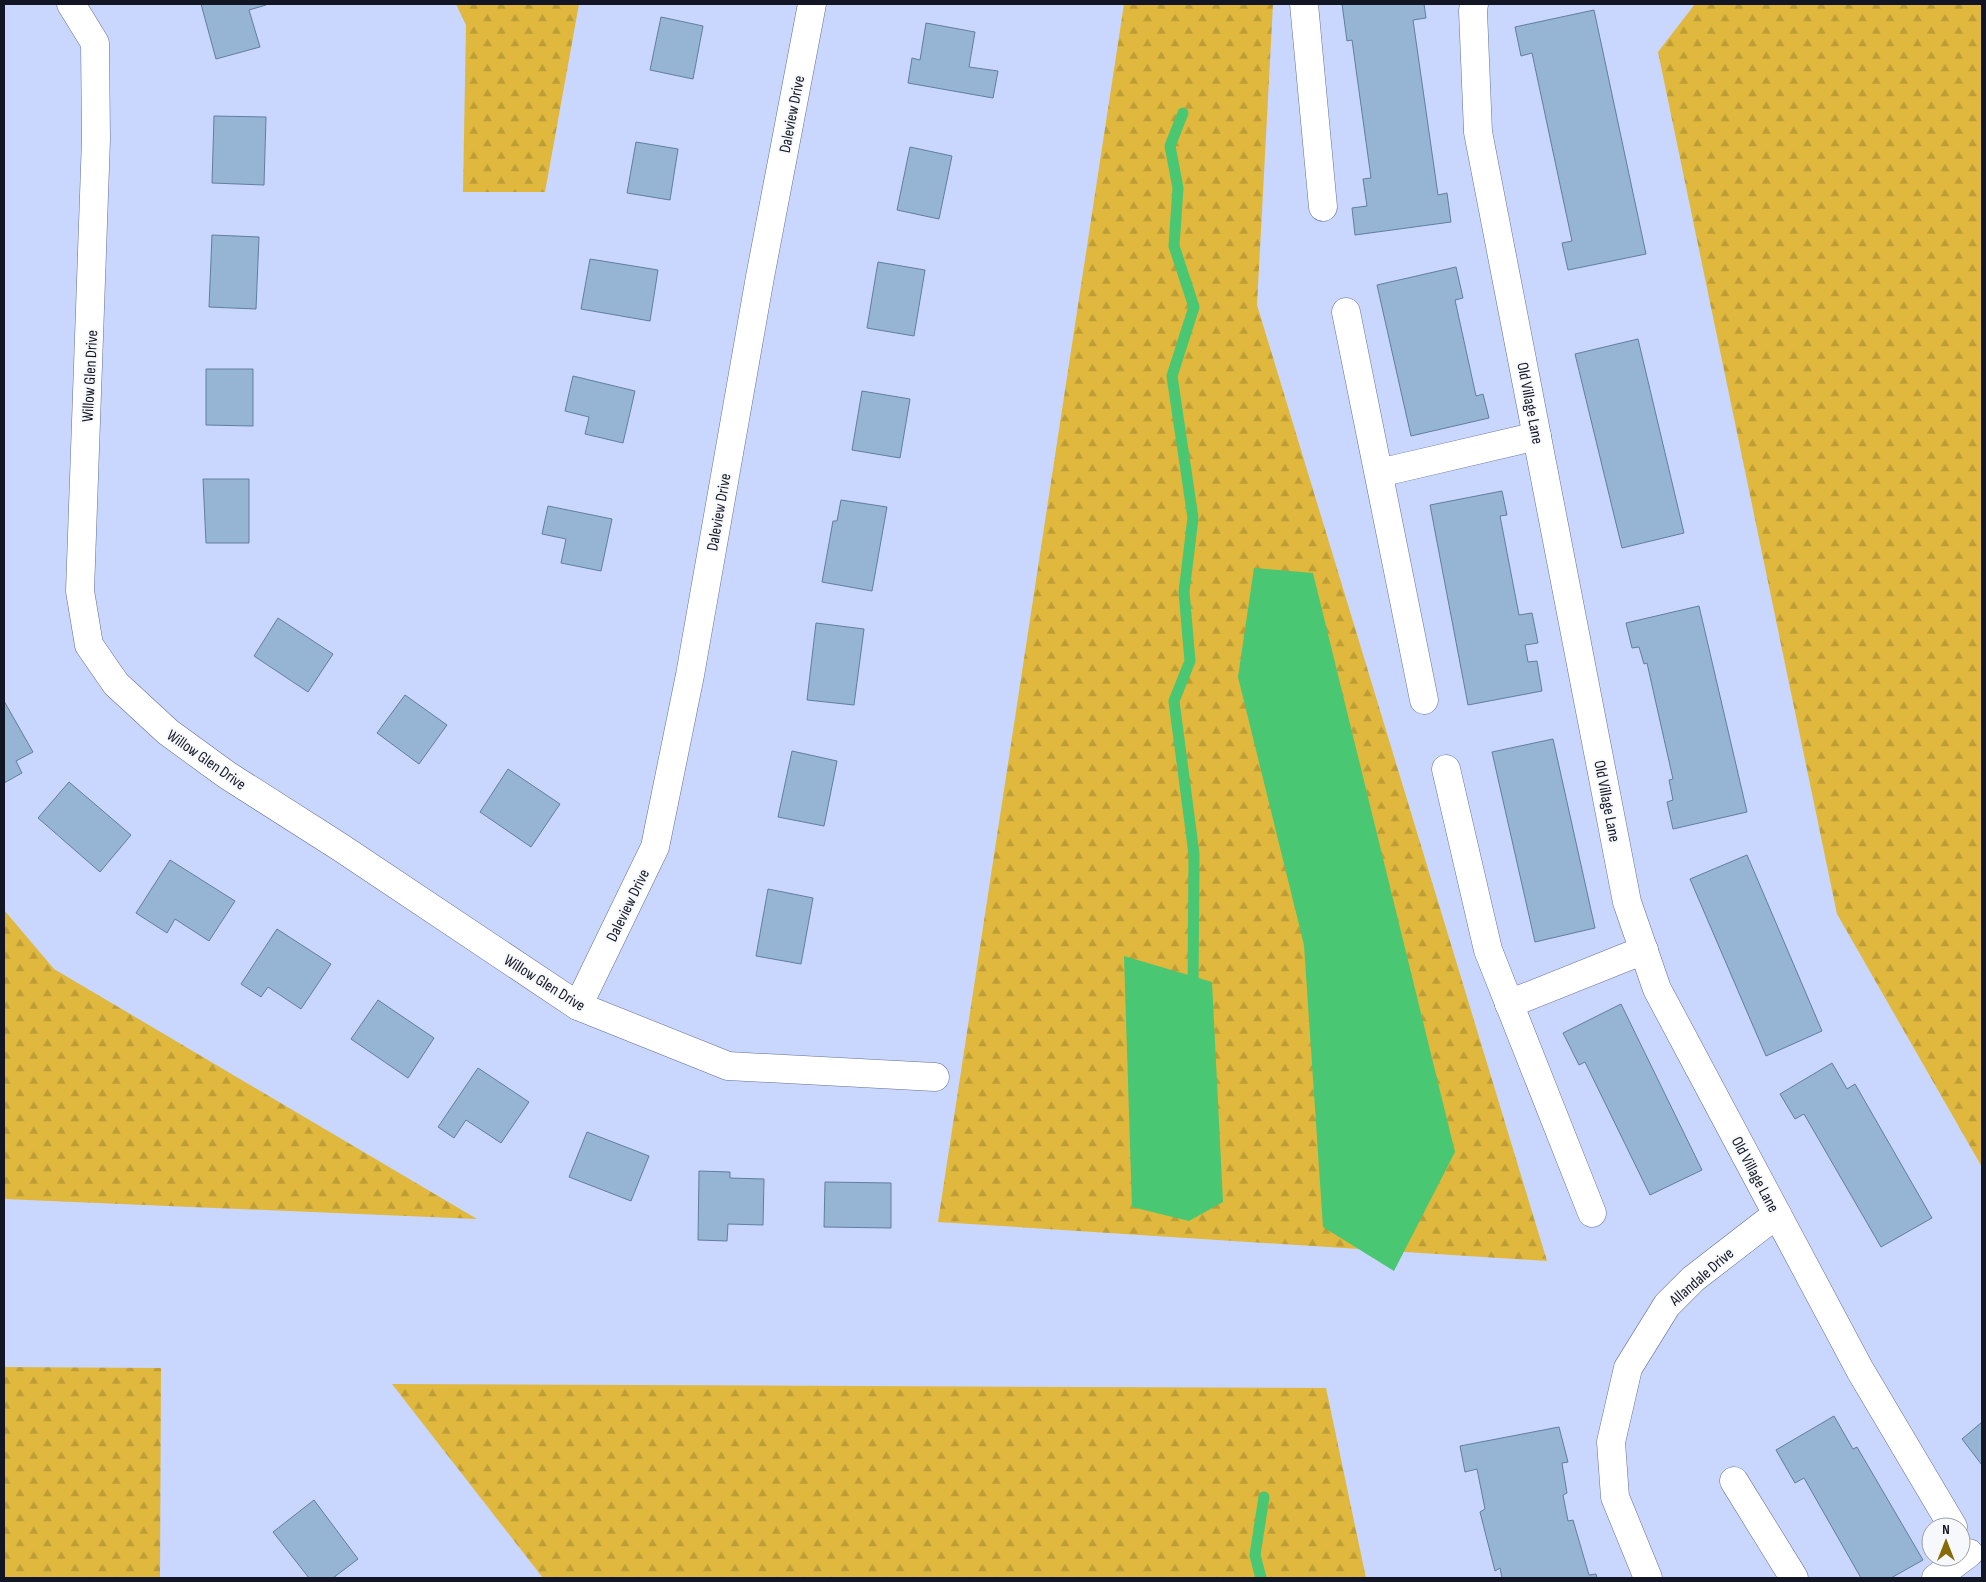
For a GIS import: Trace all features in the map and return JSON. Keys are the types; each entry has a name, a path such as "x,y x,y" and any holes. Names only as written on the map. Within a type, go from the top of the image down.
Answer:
{"street":[{"name":"Willow Glen Drive","path":"71,4 94,43 96,149 80,591 90,646 116,684 168,732 227,775 348,852 578,1006 728,1066 935,1077"},
{"name":"Daleview Drive","path":"578,1006 655,847 690,675 760,277 812,4"},
{"path":"1304,4 1323,207"},
{"name":"Old Village Lane","path":"1474,4 1478,132 1628,902 1657,989 1860,1370 1947,1517"},
{"path":"1346,312 1424,700"},
{"path":"1379,472 1537,436"},
{"path":"1446,769 1488,950 1592,1213"},
{"path":"1509,1004 1644,950"},
{"name":"Allandale Drive","path":"1648,1578 1615,1497 1611,1442 1628,1368 1666,1305 1693,1279 1777,1214"},
{"path":"1734,1481 1794,1578"},
{"path":"1936,1578 1953,1567"}],"green space":[{"path":"456,4 579,4 545,192 463,192 466,25"},
{"path":"1124,4 1273,4 1257,305 1547,1261 938,1222"},
{"path":"1695,4 1982,4 1982,1167 1837,914 1658,52"},
{"path":"4,910 54,969 477,1219 4,1199"},
{"path":"4,1367 161,1368 160,1578 4,1578"},
{"path":"392,1384 1326,1388 1366,1578 543,1578"}],"shaded area":[{"path":"1254,568 1313,573 1455,1152 1394,1271 1323,1227 1304,945 1238,677"},
{"path":"1124,956 1212,982 1223,1202 1189,1221 1132,1207"}],"building":[{"path":"201,4 266,4 249,10 260,47 216,59"},
{"path":"1342,4 1424,4 1426,18 1413,20 1438,195 1447,193 1451,222 1355,235 1352,208 1367,206 1363,179 1371,178 1352,40 1347,41"},
{"path":"1594,10 1646,254 1568,270 1562,243 1572,241 1532,53 1521,56 1515,27"},
{"path":"661,17 703,26 693,79 650,70"},
{"path":"926,23 975,32 969,67 998,71 993,98 908,83 912,58 920,60"},
{"path":"214,116 266,117 264,185 212,183"},
{"path":"636,142 678,149 670,200 627,193"},
{"path":"910,147 952,156 939,219 897,210"},
{"path":"212,235 259,237 256,309 209,307"},
{"path":"590,259 658,270 650,321 581,309"},
{"path":"878,262 925,270 914,336 867,328"},
{"path":"1456,267 1463,298 1455,300 1476,396 1483,394 1489,418 1411,436 1377,285"},
{"path":"1638,339 1684,533 1622,548 1575,354"},
{"path":"206,369 253,369 253,426 206,425"},
{"path":"573,376 635,391 623,443 585,434 589,417 565,411"},
{"path":"862,391 910,399 900,458 852,450"},
{"path":"203,479 249,479 249,543 206,543"},
{"path":"1502,491 1507,515 1500,516 1519,615 1532,613 1538,643 1525,645 1528,662 1537,661 1542,691 1468,705 1430,505"},
{"path":"841,500 887,507 872,591 822,582 833,521 837,521"},
{"path":"548,506 612,519 601,571 561,563 566,539 542,534"},
{"path":"1699,606 1747,812 1673,829 1667,802 1673,800 1669,780 1673,779 1647,663 1644,664 1639,647 1632,648 1626,623"},
{"path":"278,618 333,654 308,692 254,656"},
{"path":"816,623 864,629 854,705 807,700"},
{"path":"405,695 447,725 419,764 377,733"},
{"path":"4,701 33,752 16,761 22,773 4,783"},
{"path":"1553,739 1595,928 1535,942 1492,752"},
{"path":"792,751 837,761 824,826 778,817"},
{"path":"508,769 560,804 531,847 480,812"},
{"path":"69,782 131,835 100,872 38,818"},
{"path":"1747,855 1822,1031 1766,1056 1690,879"},
{"path":"170,860 235,901 209,941 175,919 167,933 136,913"},
{"path":"768,889 813,898 801,964 756,956"},
{"path":"277,929 331,964 301,1009 268,987 261,997 241,984"},
{"path":"378,1000 434,1038 408,1078 351,1039"},
{"path":"1621,1004 1702,1170 1650,1195 1585,1062 1579,1065 1563,1033"},
{"path":"1832,1063 1847,1089 1855,1084 1932,1218 1881,1247 1804,1114 1795,1119 1780,1094"},
{"path":"478,1068 529,1102 501,1143 466,1120 454,1138 438,1127"},
{"path":"587,1132 649,1156 631,1201 569,1177"},
{"path":"699,1171 730,1172 730,1178 764,1179 763,1225 728,1224 727,1241 698,1240"},
{"path":"825,1182 891,1183 891,1228 824,1227"},
{"path":"1834,1416 1853,1449 1857,1447 1921,1557 1921,1561 1891,1578 1861,1578 1804,1478 1795,1483 1776,1450"},
{"path":"1982,1422 1982,1465 1962,1439"},
{"path":"1559,1427 1568,1462 1562,1463 1567,1493 1563,1495 1568,1521 1573,1520 1589,1575 1596,1574 1597,1578 1502,1578 1500,1568 1495,1571 1480,1512 1485,1509 1477,1469 1465,1472 1460,1446"},
{"path":"314,1500 358,1559 333,1578 309,1578 273,1532"}],"waterway":[{"path":"1183,113 1170,146 1178,188 1174,246 1194,307 1172,376 1193,518 1184,592 1190,661 1174,701 1194,854 1193,992"},
{"path":"1261,1578 1255,1555 1264,1497"}]}
